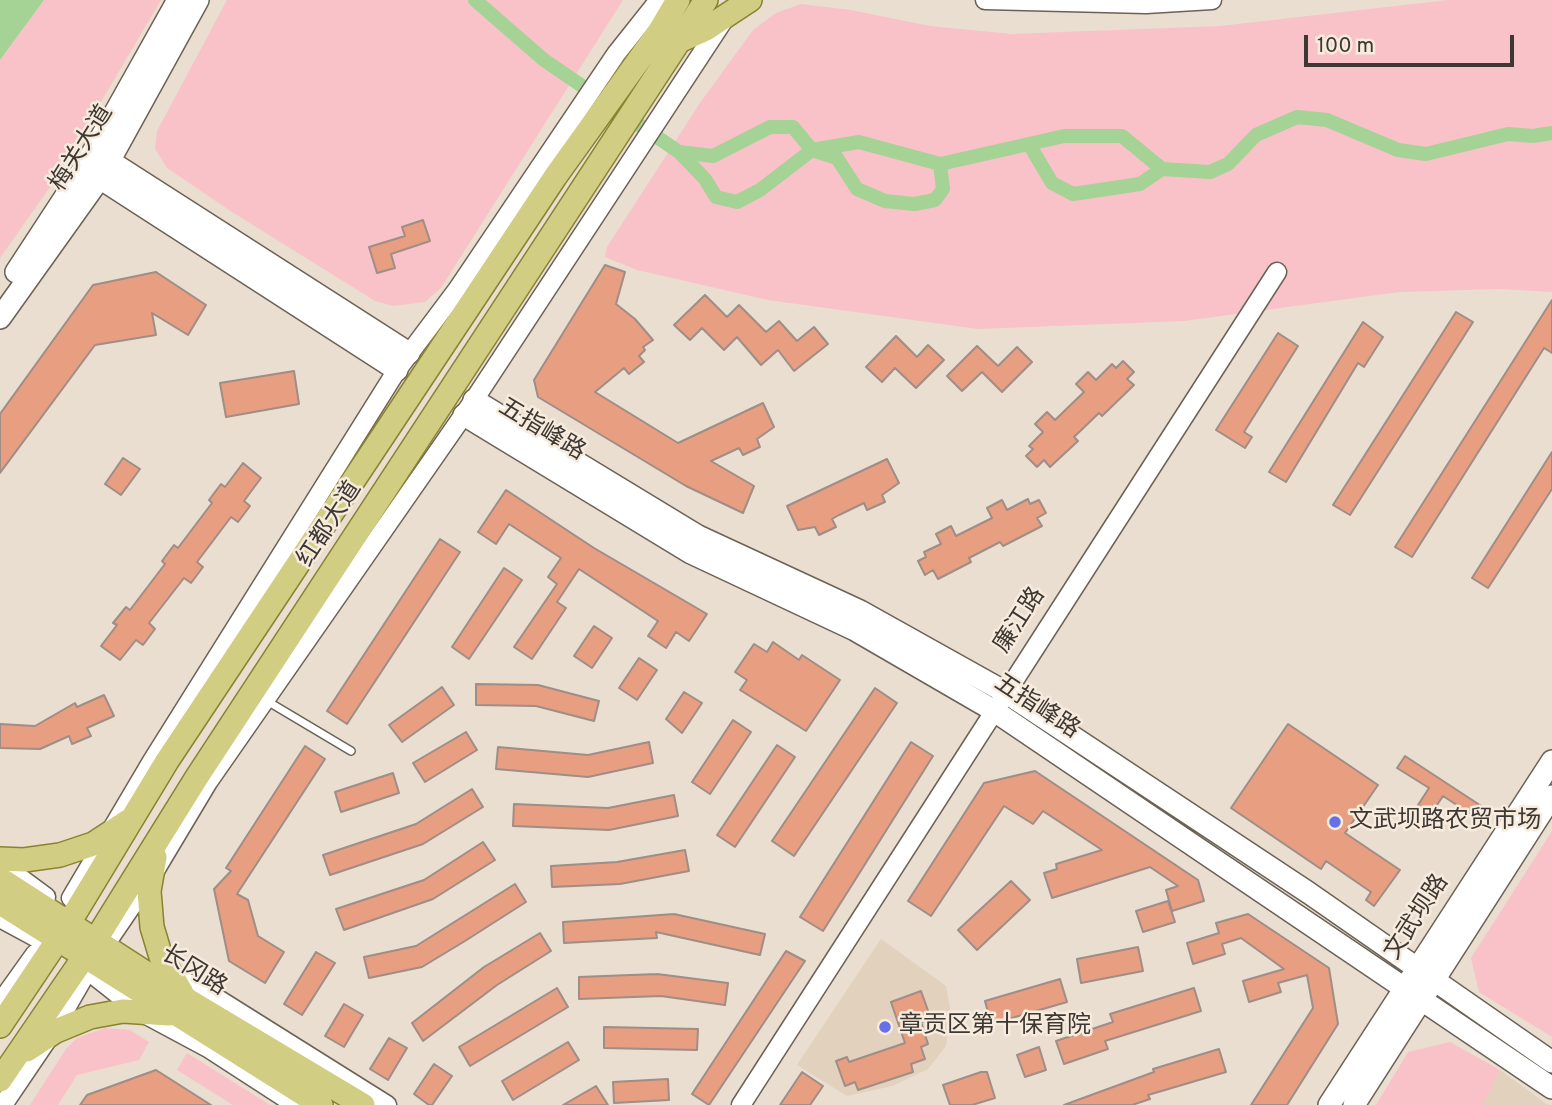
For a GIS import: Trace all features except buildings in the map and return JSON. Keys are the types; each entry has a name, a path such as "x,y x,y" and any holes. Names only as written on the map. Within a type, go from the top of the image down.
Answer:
{"main road":[{"name":"梅关大道","path":"0,297 97,164 178,0"},
{"name":"梅关大道","path":"0,318 198,0"},
{"path":"670,0 668,37 706,29 731,7 750,0"},
{"name":"红都大道","path":"6,1071 94,952 197,777 652,82 678,0"},
{"name":"红都大道","path":"0,1026 59,929 136,814 167,761 545,173 625,61 668,37 706,0"},
{"path":"97,164 403,362"},
{"name":"五指峰路","path":"469,408 698,536 860,611 1005,692 1426,974 1552,1062"},
{"name":"五指峰路","path":"469,408 691,553 855,630 993,710 1552,1088"},
{"name":"文武坝路","path":"1426,974 1552,761"},
{"name":"文武坝路","path":"1329,1105 1552,796"},
{"path":"0,861 60,855 107,836 136,814"},
{"path":"6,1071 51,1034 90,1017 180,1007 152,927 150,879 160,839"},
{"name":"长冈路","path":"0,878 59,929 180,1007 321,1105"},
{"name":"长冈路","path":"0,903 59,929"},
{"name":"文武坝路","path":"1354,1105 1412,993"},
{"name":"长冈路","path":"180,1007 363,1105"}],"street":[{"path":"625,61 659,0"},
{"path":"985,0 1146,4 1212,0"},
{"path":"3,1105 51,1034 94,952 150,879 208,782 469,408 731,7"},
{"path":"0,1003 59,929 107,836 403,362 545,173"},
{"name":"廉江路","path":"741,1105 1277,272"},
{"path":"0,861 59,929"},
{"path":"0,918 59,929"},
{"path":"94,952 168,972 218,999 387,1105"},
{"path":"94,952 139,1011 208,1048 296,1105"}],"lane":[{"path":"265,701 351,751"}],"shaded area":[{"path":"0,0 44,0 0,60"},
{"path":"44,0 161,0 55,180 0,258 0,60"},
{"path":"227,0 623,0 441,288 425,302 393,306 375,301 232,212 167,168 155,149 157,131"},
{"path":"1448,0 1552,0 1552,292 1502,289 1399,292 1184,321 978,329 768,300 637,270 605,257 607,247 700,103 753,30 776,13 801,4 851,10 930,26 1012,34 1220,26"},
{"path":"1552,831 1552,1037 1479,992 1471,958"},
{"name":"章贡区第十保育院","path":"881,939 946,986 950,1008 946,1046 928,1069 892,1086 847,1096 797,1065"},
{"path":"105,1028 130,1030 149,1042 139,1060 77,1075 58,1105 30,1105 66,1049 77,1038"},
{"path":"1450,1042 1500,1070 1483,1105 1376,1105 1408,1052"},
{"path":"187,1053 270,1105 233,1105 177,1070"},
{"path":"1500,1070 1548,1105 1483,1105"}],"waterway":[{"path":"475,0 544,60 679,152 713,156 770,127 793,127 812,150 837,158 857,189 885,201 914,204 935,200 943,189 940,164 1029,144 1052,183 1073,194 1140,184 1162,169 1210,172 1228,164 1256,135 1297,117 1327,120 1398,150 1426,154 1508,134 1533,136 1552,133"},
{"path":"1029,144 1064,136 1122,136 1162,169"},
{"path":"679,152 705,179 716,197 737,202 760,190 812,150 859,142 940,164"}],"place":[{"name":"文武坝路农贸市场","path":"1335,822"},
{"name":"章贡区第十保育院","path":"885,1027"}]}
